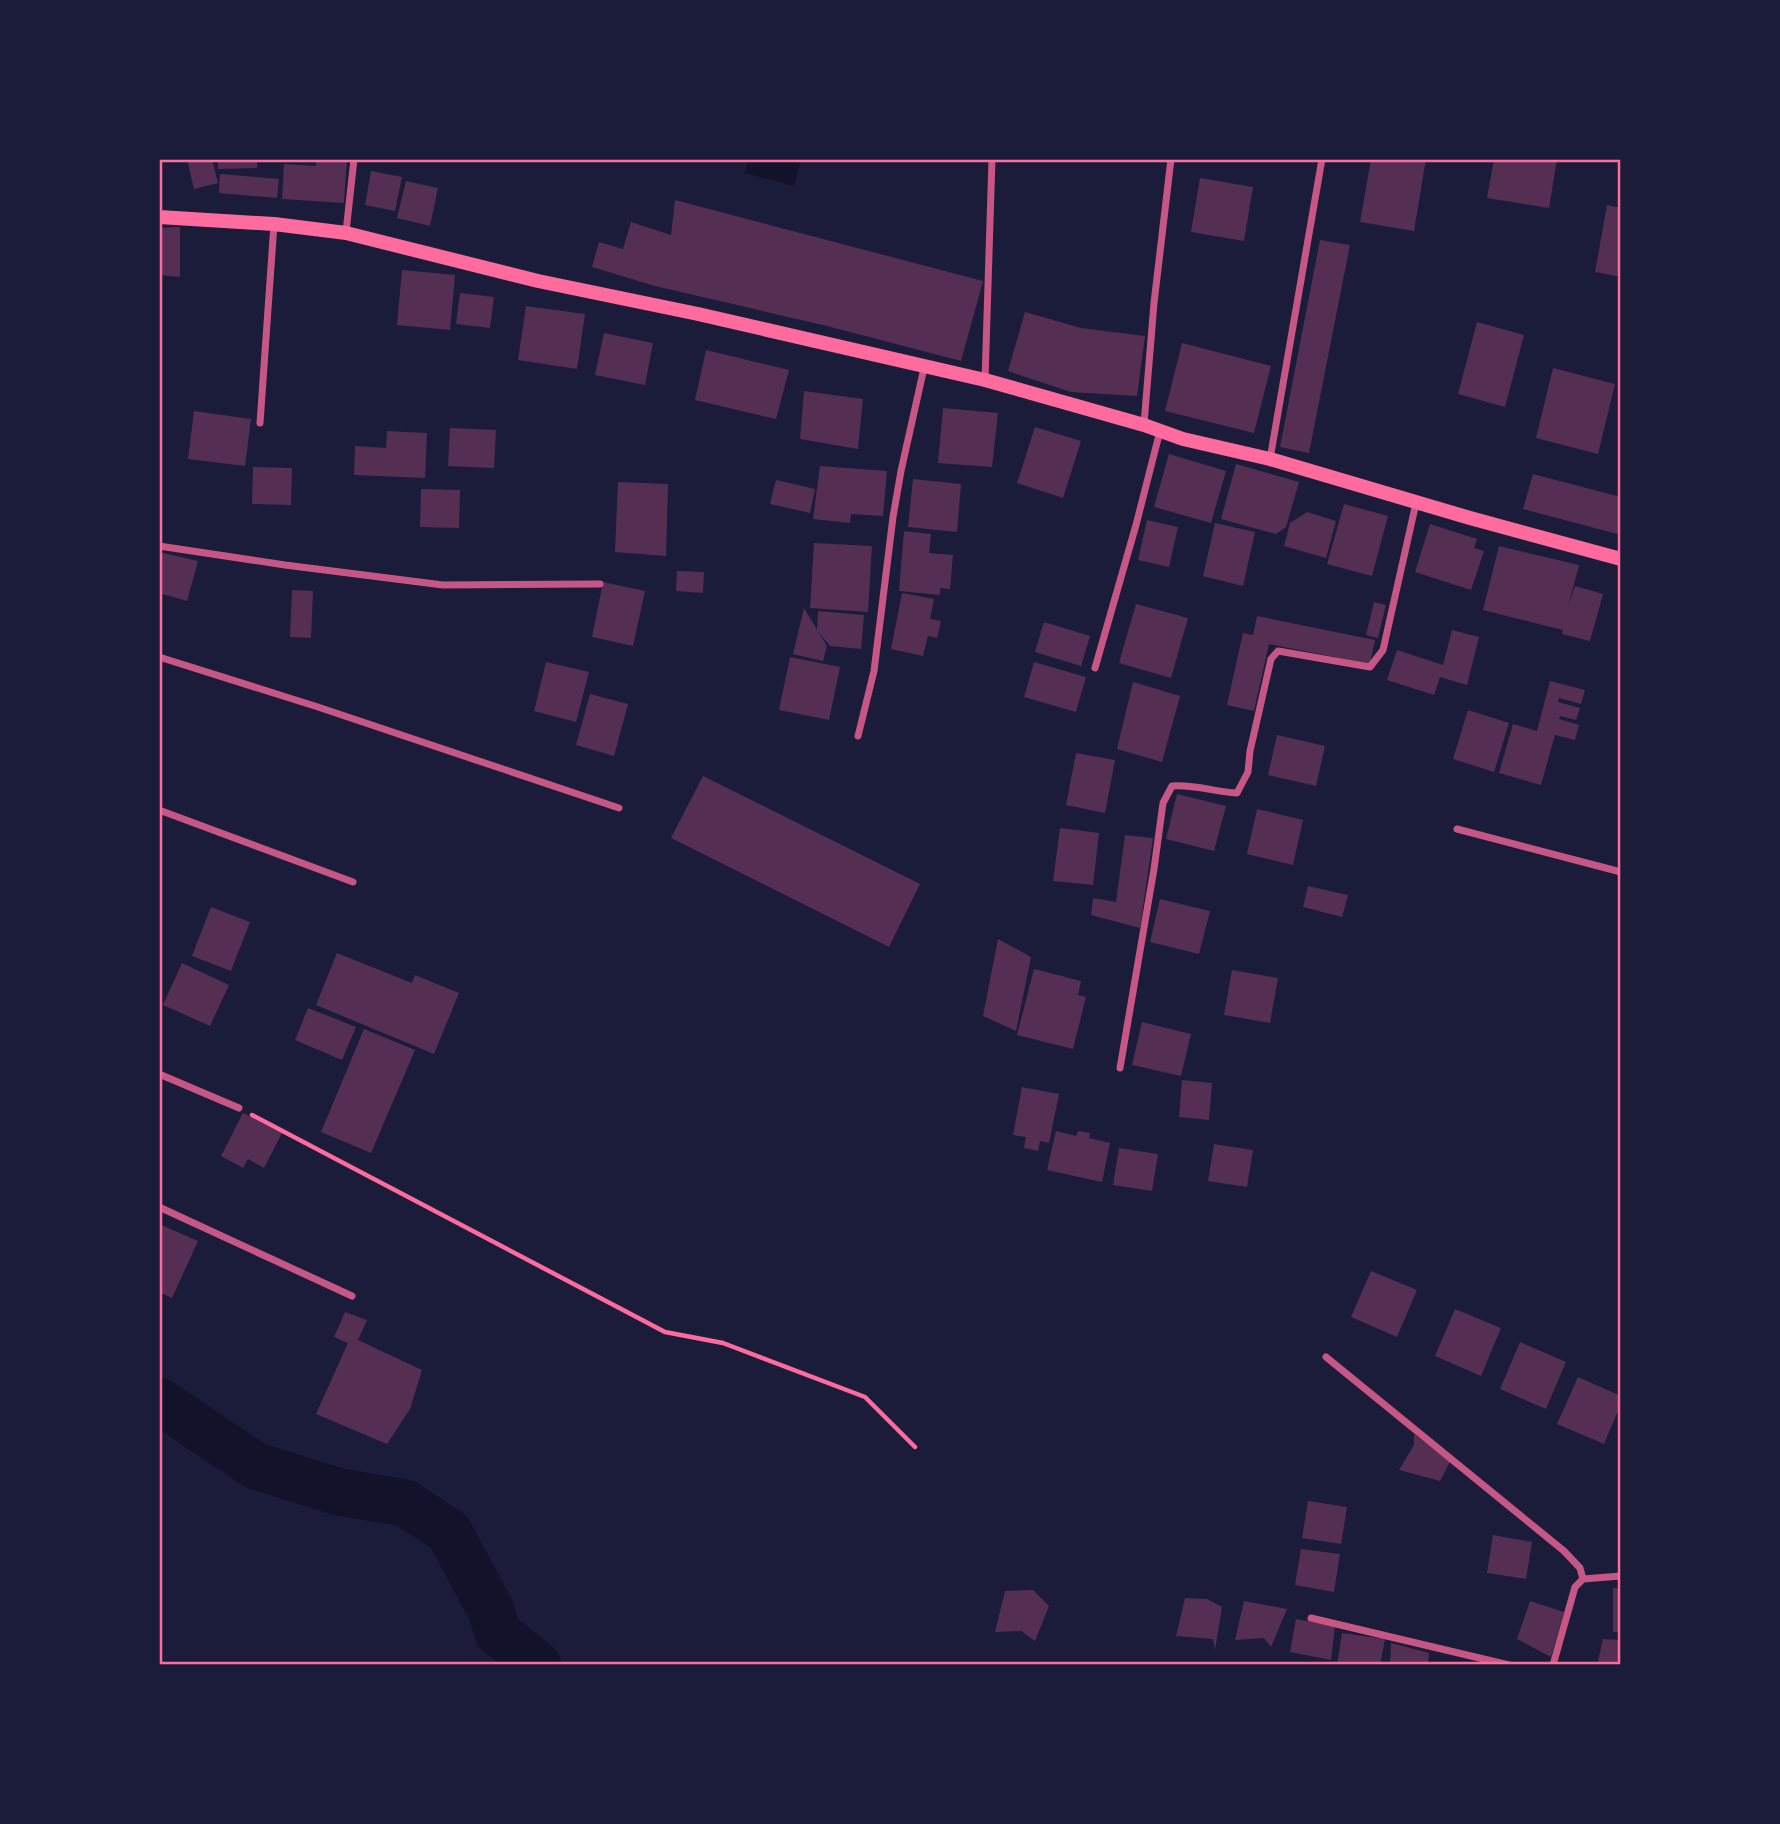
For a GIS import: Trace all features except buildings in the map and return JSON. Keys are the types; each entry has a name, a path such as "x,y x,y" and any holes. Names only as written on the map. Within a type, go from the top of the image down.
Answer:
{"main road":[{"path":"159,217 274,224 346,233 538,281 698,314 985,380 1144,425 1183,439 1270,458 1621,559"}],"street":[{"path":"346,233 354,159"},
{"path":"985,380 992,159"},
{"path":"1144,425 1154,303 1171,159"},
{"path":"1270,458 1322,159"},
{"path":"260,423 274,224"},
{"path":"858,736 874,671 901,471 924,368"},
{"path":"1095,668 1160,430"},
{"path":"1120,1068 1163,803 1172,786 1188,785 1237,793 1248,772 1250,751 1271,659 1278,651 1370,667 1383,650 1416,502"},
{"path":"159,546 443,585 600,584"},
{"path":"159,657 619,808"},
{"path":"159,810 353,882"},
{"path":"1457,829 1621,872"},
{"path":"159,1074 239,1108"},
{"path":"159,1207 352,1296"},
{"path":"1326,1357 1564,1551 1580,1568 1583,1579"},
{"path":"1553,1665 1575,1587 1583,1579 1621,1576"},
{"path":"1311,1618 1509,1665"}],"path":[{"path":"239,1108 665,1332 723,1343 865,1397 915,1447"}],"shaded area":[{"path":"748,159 801,159 794,186 745,173"}],"waterway":[{"path":"159,1401 256,1466 339,1492 405,1503 449,1532 491,1610 498,1633 538,1665"}]}
